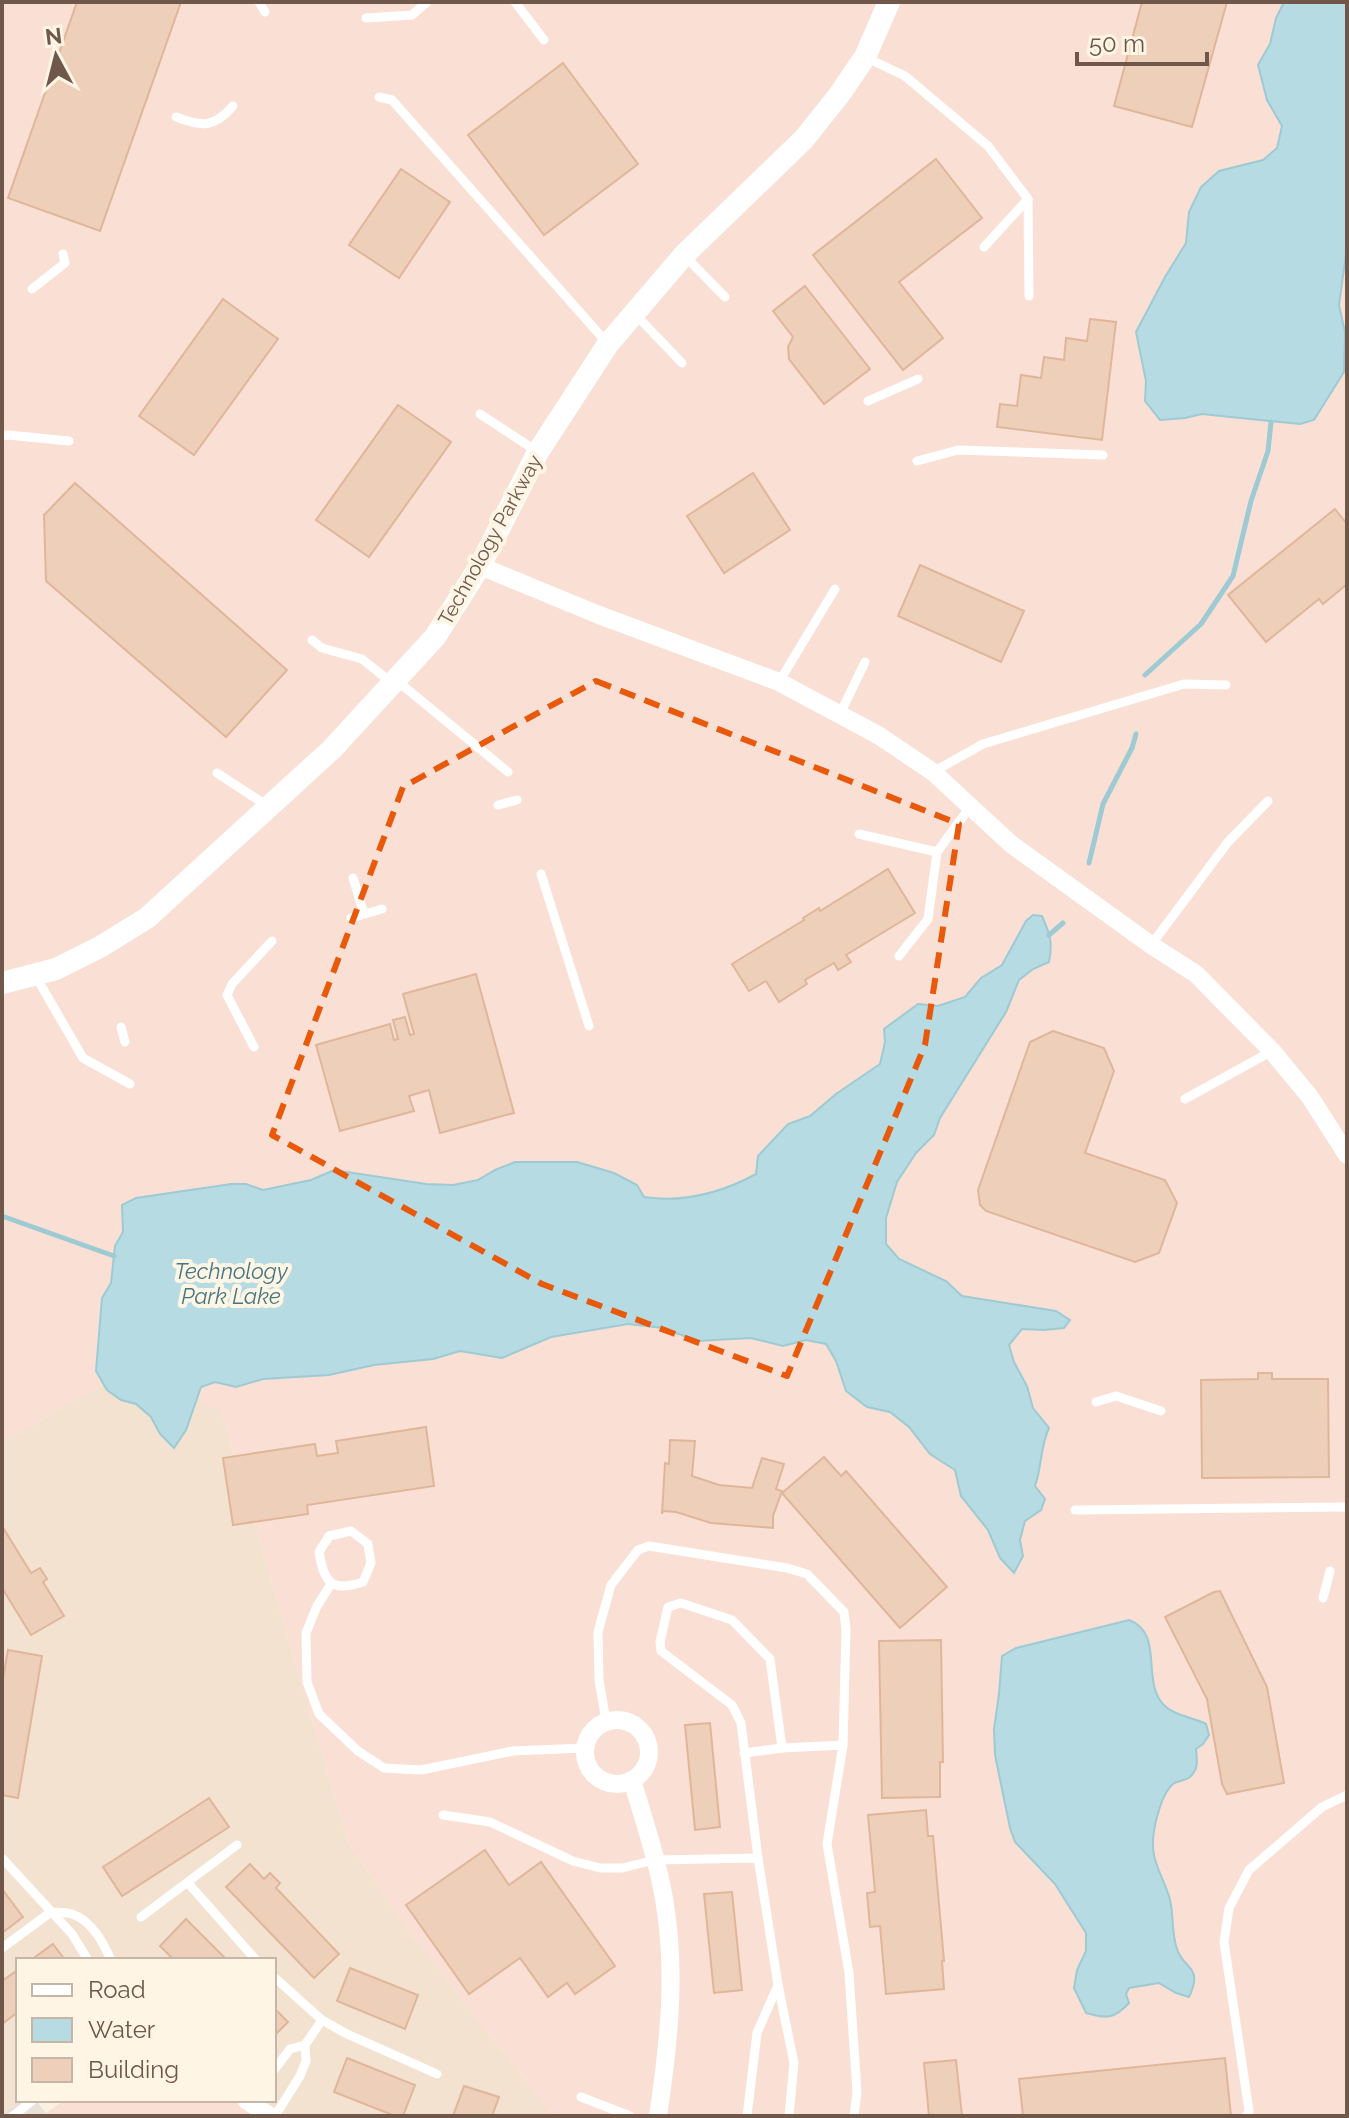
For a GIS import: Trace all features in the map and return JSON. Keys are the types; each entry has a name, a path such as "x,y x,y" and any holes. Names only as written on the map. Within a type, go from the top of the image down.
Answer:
{"street":[{"name":"Technology Parkway","path":"2,983 56,969 147,918 332,749 435,637 480,566 538,452 608,344 684,255 804,139 865,57 889,2"},
{"path":"480,566 599,615 779,682 878,735 933,772 1011,844 1196,974 1272,1051 1310,1097 1347,1155"},
{"path":"622,1720 637,1726 647,1739 649,1755 644,1770 632,1780 618,1784 605,1782 593,1774 586,1762 588,1737 606,1721 622,1720"},
{"path":"632,1780 666,1911 671,1963 670,2023 658,2116"},
{"path":"252,2102 273,2116"}],"lane":[{"path":"366,18 412,15 427,2"},
{"path":"515,2 544,40"},
{"path":"865,57 905,76 988,146 1028,199 1029,296"},
{"path":"379,97 392,100 608,344"},
{"path":"176,117 197,125 222,119 233,106"},
{"path":"984,247 1028,199"},
{"path":"32,289 65,263 63,254"},
{"path":"684,255 725,297"},
{"path":"634,312 682,363"},
{"path":"868,401 918,379"},
{"path":"480,414 538,452"},
{"path":"2,436 69,441"},
{"path":"917,461 958,450 1103,455"},
{"path":"779,682 835,589"},
{"path":"312,640 322,648 362,659 508,772"},
{"path":"840,714 865,662"},
{"path":"933,772 997,739 1184,684 1226,685"},
{"path":"217,773 269,807"},
{"path":"498,805 517,800"},
{"path":"1151,945 1228,842 1268,801"},
{"path":"899,956 928,919 937,852 970,807"},
{"path":"859,834 937,852"},
{"path":"541,874 589,1026"},
{"path":"353,878 364,914"},
{"path":"351,918 382,909"},
{"path":"254,1047 227,995 232,984 272,941"},
{"path":"35,975 83,1058 130,1084"},
{"path":"121,1027 125,1042"},
{"path":"1185,1099 1272,1051"},
{"path":"1096,1402 1116,1396 1161,1411"},
{"path":"1075,1510 1347,1507"},
{"path":"351,1531 368,1544 371,1563 363,1582 348,1587 331,1584 323,1574 319,1552 329,1536 351,1531"},
{"path":"606,1721 599,1680 598,1632 611,1585 638,1550 649,1546 787,1568 807,1574 844,1612 843,1745 827,1844 849,1973 857,2092 854,2116"},
{"path":"1323,1598 1330,1571"},
{"path":"331,1584 317,1606 306,1633 307,1682 319,1714 358,1751 384,1768 421,1770 513,1751 585,1748"},
{"path":"782,1748 770,1659 732,1620 681,1603 668,1607 660,1642 661,1651 732,1705 741,1723 758,1858 794,2063 789,2116"},
{"path":"744,1753 843,1745"},
{"path":"1246,2116 1249,2111 1224,1942 1229,1908 1249,1870 1322,1807 1347,1795"},
{"path":"443,1815 490,1822 573,1861 600,1868 622,1868 655,1860 758,1858"},
{"path":"141,1917 237,1845"},
{"path":"2,1858 72,1934 87,1958"},
{"path":"188,1883 254,1958"},
{"path":"2,1948 51,1912 71,1914 82,1920 97,1933 110,1958"},
{"path":"276,1979 322,2020 437,2074"},
{"path":"747,2116 757,2033 778,1985"},
{"path":"273,2116 303,2068 305,2045 322,2020"},
{"path":"276,2067 290,2049 305,2045"},
{"path":"581,2097 630,2116"},
{"path":"13,2116 30,2102"}],"highlighted area":[{"path":"596,681 959,824 925,1045 787,1376 542,1284 272,1135 403,787"}],"shaded area":[{"path":"2,2 1347,2 1347,2115 554,2116 409,1932 348,1842 220,1407 209,1409 145,1360 2,1443"},
{"path":"145,1360 220,1407 348,1842 409,1932 554,2116 273,2116 254,2102 276,2102 276,1958 16,1958 18,2102 2,2114 2,1443"},
{"path":"18,2102 38,2102 48,2116 2,2116"},
{"path":"61,2102 254,2102 273,2116 48,2116 46,2113"}],"water":[{"path":"1284,2 1347,2 1347,247 1339,305 1345,332 1344,372 1314,420 1300,424 1202,414 1160,420 1145,401 1146,381 1136,332 1186,243 1189,212 1201,187 1219,171 1263,160 1277,148 1282,126 1267,100 1258,65 1270,44 1276,18"},
{"name":"Technology Park Lake","path":"1033,915 1042,916 1047,928 1051,944 1049,962 1019,980 1006,1012 940,1118 934,1135 916,1153 897,1182 886,1218 886,1244 899,1259 946,1281 962,1296 1056,1311 1070,1320 1064,1328 1022,1329 1009,1345 1033,1408 1049,1428 1035,1486 1045,1499 1041,1510 1025,1521 1020,1540 1023,1556 1014,1573 1000,1558 988,1530 961,1496 955,1470 930,1454 909,1427 890,1412 867,1407 846,1391 836,1361 826,1344 806,1340 783,1346 751,1338 697,1341 663,1328 628,1324 551,1337 502,1358 460,1351 433,1359 374,1365 329,1375 263,1379 236,1387 215,1382 201,1387 186,1430 174,1448 160,1434 151,1417 136,1404 121,1400 107,1390 96,1371 102,1298 111,1283 115,1246 123,1232 122,1205 136,1198 231,1184 246,1184 263,1190 311,1180 334,1170 453,1185 478,1180 515,1162 577,1162 614,1173 637,1185 644,1197 673,1199 716,1191 756,1174 758,1156 788,1124 810,1116 880,1064 885,1042 884,1029 918,1004 938,1006 965,997 981,978 1002,965 1026,921"},
{"path":"1129,1620 1147,1636 1158,1697 1171,1710 1206,1724 1209,1735 1196,1749 1197,1764 1193,1774 1173,1784 1164,1796 1153,1841 1156,1862 1170,1900 1177,1949 1193,1973 1193,1987 1189,1997 1159,1983 1129,1988 1126,1994 1129,2003 1114,2015 1105,2017 1086,2013 1074,1988 1077,1970 1086,1951 1086,1933 1055,1884 1015,1842 995,1755 994,1729 1002,1656 1016,1648"}],"building":[{"path":"77,2 181,2 100,231 8,198"},
{"path":"1142,2 1227,2 1192,127 1114,106"},
{"path":"563,63 638,164 544,235 468,135"},
{"path":"936,159 982,218 899,282 943,338 903,370 813,255"},
{"path":"401,169 450,202 399,278 349,245"},
{"path":"805,286 870,369 824,404 789,359 788,347 793,337 773,311"},
{"path":"223,299 278,339 194,455 139,416"},
{"path":"1090,319 1116,322 1102,440 997,427 1000,404 1017,406 1021,375 1041,378 1044,357 1064,360 1066,338 1087,341"},
{"path":"398,405 451,442 369,557 316,520"},
{"path":"753,473 790,530 724,573 687,516"},
{"path":"75,483 287,670 226,737 46,581 44,515"},
{"path":"1335,509 1347,524 1347,584 1323,604 1319,599 1266,642 1228,595"},
{"path":"920,565 1024,611 1001,662 898,616"},
{"path":"888,869 915,913 846,955 851,962 838,970 834,963 805,980 807,984 779,1002 766,981 749,991 732,964 819,908 820,911"},
{"path":"476,974 514,1113 440,1133 429,1090 409,1096 414,1111 340,1131 316,1045 390,1024 394,1040 398,1039 393,1020 405,1017 410,1035 414,1034 403,994"},
{"path":"1053,1031 1104,1048 1114,1071 1085,1153 1165,1180 1177,1203 1159,1253 1135,1262 986,1211 980,1205 978,1190 1030,1042"},
{"path":"1258,1373 1272,1373 1272,1379 1328,1379 1329,1477 1202,1478 1201,1380 1258,1379"},
{"path":"426,1427 434,1486 307,1505 308,1514 233,1525 223,1458 315,1444 317,1456 338,1453 336,1441"},
{"path":"670,1440 695,1441 692,1476 719,1485 752,1488 762,1458 784,1464 776,1489 782,1491 773,1516 773,1528 711,1523 676,1512 663,1511 662,1514 665,1463 669,1464"},
{"path":"824,1457 841,1476 846,1471 947,1587 900,1628 782,1493"},
{"path":"2,1526 31,1573 40,1568 47,1579 43,1582 64,1616 31,1635 2,1588"},
{"path":"1220,1591 1267,1687 1284,1783 1227,1794 1222,1784 1207,1699 1165,1617"},
{"path":"941,1640 943,1762 940,1762 940,1797 882,1798 879,1641"},
{"path":"8,1650 42,1656 18,1798 2,1795 2,1684"},
{"path":"710,1723 720,1827 695,1830 685,1725"},
{"path":"209,1798 229,1827 122,1896 103,1867"},
{"path":"926,1810 928,1836 933,1836 944,1989 886,1994 880,1926 870,1927 867,1893 875,1892 868,1815"},
{"path":"485,1850 509,1885 541,1862 615,1966 575,1994 567,1983 548,1997 520,1958 469,1994 406,1905"},
{"path":"250,1864 264,1879 270,1873 280,1883 276,1888 339,1954 314,1978 226,1887"},
{"path":"2,1889 23,1917 2,1933"},
{"path":"732,1892 742,1990 714,1993 704,1894"},
{"path":"186,1919 225,1958 172,1958 160,1946"},
{"path":"53,1944 64,1958 34,1958"},
{"path":"350,1968 418,1995 405,2029 337,2001"},
{"path":"16,1971 16,2014 2,2024 2,1981"},
{"path":"276,2010 288,2022 276,2034"},
{"path":"347,2058 415,2085 403,2116 395,2116 334,2092"},
{"path":"1225,2058 1231,2116 1023,2116 1019,2079"},
{"path":"956,2060 962,2116 929,2116 924,2063"},
{"path":"464,2086 499,2097 492,2116 453,2116"}],"waterway":[{"path":"1145,675 1201,624 1233,576 1251,501 1268,451 1271,422"},
{"path":"1089,863 1103,804 1136,734"},
{"path":"1049,935 1063,923"},
{"path":"2,1216 114,1256"}]}
